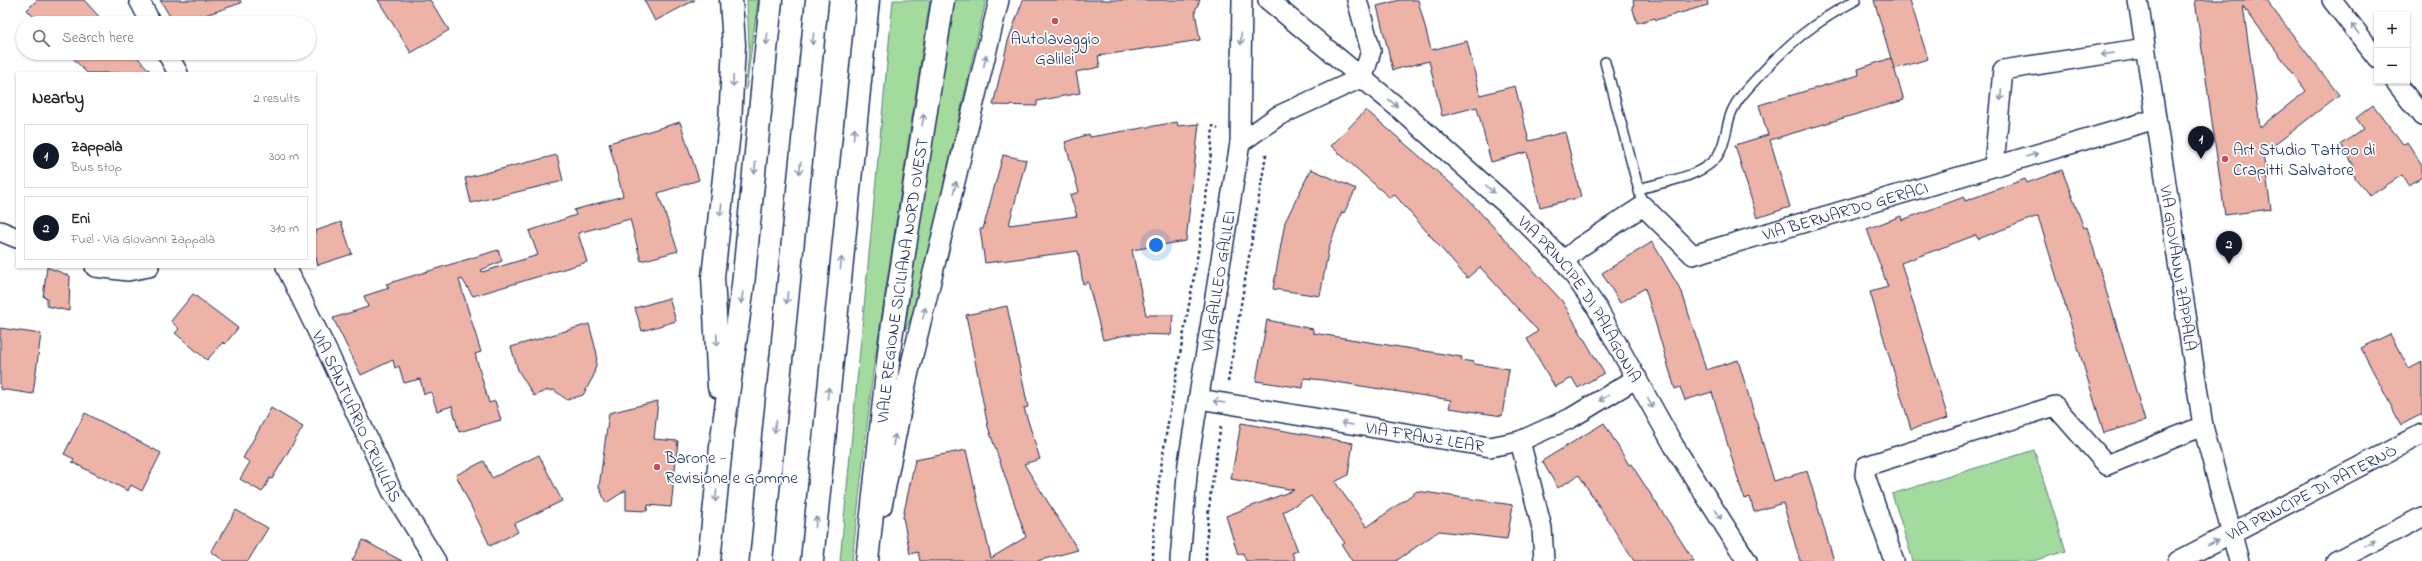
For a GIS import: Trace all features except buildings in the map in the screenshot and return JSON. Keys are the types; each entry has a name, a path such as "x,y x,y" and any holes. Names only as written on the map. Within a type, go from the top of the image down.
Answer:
{"street":[{"path":"139,0 148,16"},
{"path":"722,438 713,277 730,123 734,44 731,0"},
{"path":"709,561 722,438 744,285 771,0"},
{"path":"761,561 817,0"},
{"path":"812,561 868,0"},
{"name":"VIALE REGIONE SICILIANA NORD OVEST","path":"867,561 890,344 943,0"},
{"path":"873,561 893,441 1000,0"},
{"name":"VIA GALILEO GALILEI","path":"1180,561 1185,494 1240,143 1242,0"},
{"name":"VIA PRINCIPE DI PALAGONIA","path":"1268,0 1363,77 1516,213 1564,261 1597,308 1674,446 1747,561"},
{"path":"1240,143 1278,116 1363,77 1371,52 1357,0"},
{"name":"VIA GIOVANNI ZAPPALÀ","path":"2138,0 2203,426 2239,561"},
{"path":"2332,0 2374,54"},
{"path":"1994,165 2003,70 2145,48"},
{"path":"171,60 177,72"},
{"path":"2397,84 2422,116"},
{"name":"VIA BERNARDO GERACI","path":"1641,198 1693,255 1994,165 2156,119"},
{"path":"1564,261 1641,198"},
{"path":"0,231 16,238"},
{"path":"106,268 128,270 143,268"},
{"name":"VIA SANTUARIO CRUILLAS","path":"286,268 392,491 436,561"},
{"name":"VIA FRANZ LEAR","path":"1199,399 1490,447 1520,441 1571,418 1637,378"},
{"path":"1894,561 1864,475 1866,466 2055,406 2108,464 2203,426"},
{"name":"VIA PRINCIPE DI PATERNÒ","path":"2178,561 2422,434"},
{"path":"1520,441 1542,528 1545,560"},
{"path":"2336,561 2422,517"}],"lane":[{"path":"1606,62 1641,198 1706,167 1715,159 1723,144 1733,109 1740,96 1776,57 1807,29 1856,0"}],"path":[{"path":"1153,561 1153,535 1158,491 1208,182 1213,126"},
{"path":"1229,377 1266,155"},
{"path":"1206,561 1206,535 1210,499 1222,420"}],"green space":[{"path":"747,0 758,0 746,90 749,46"},
{"path":"893,0 930,0 873,372 852,561 840,561"},
{"path":"955,0 986,0 915,309 905,331 937,95"},
{"path":"2034,450 2066,551 2033,561 1913,561 1892,494"}],"place":[{"name":"Autolavaggio Galilei","path":"1055,21"},
{"name":"Zappalà","path":"2201,159"},
{"name":"Art Studio Tattoo di Crapitti Salvatore","path":"2225,159"},
{"name":"Eni","path":"2229,264"},
{"name":"Barone - Revisione e Gomme","path":"657,467"}]}
